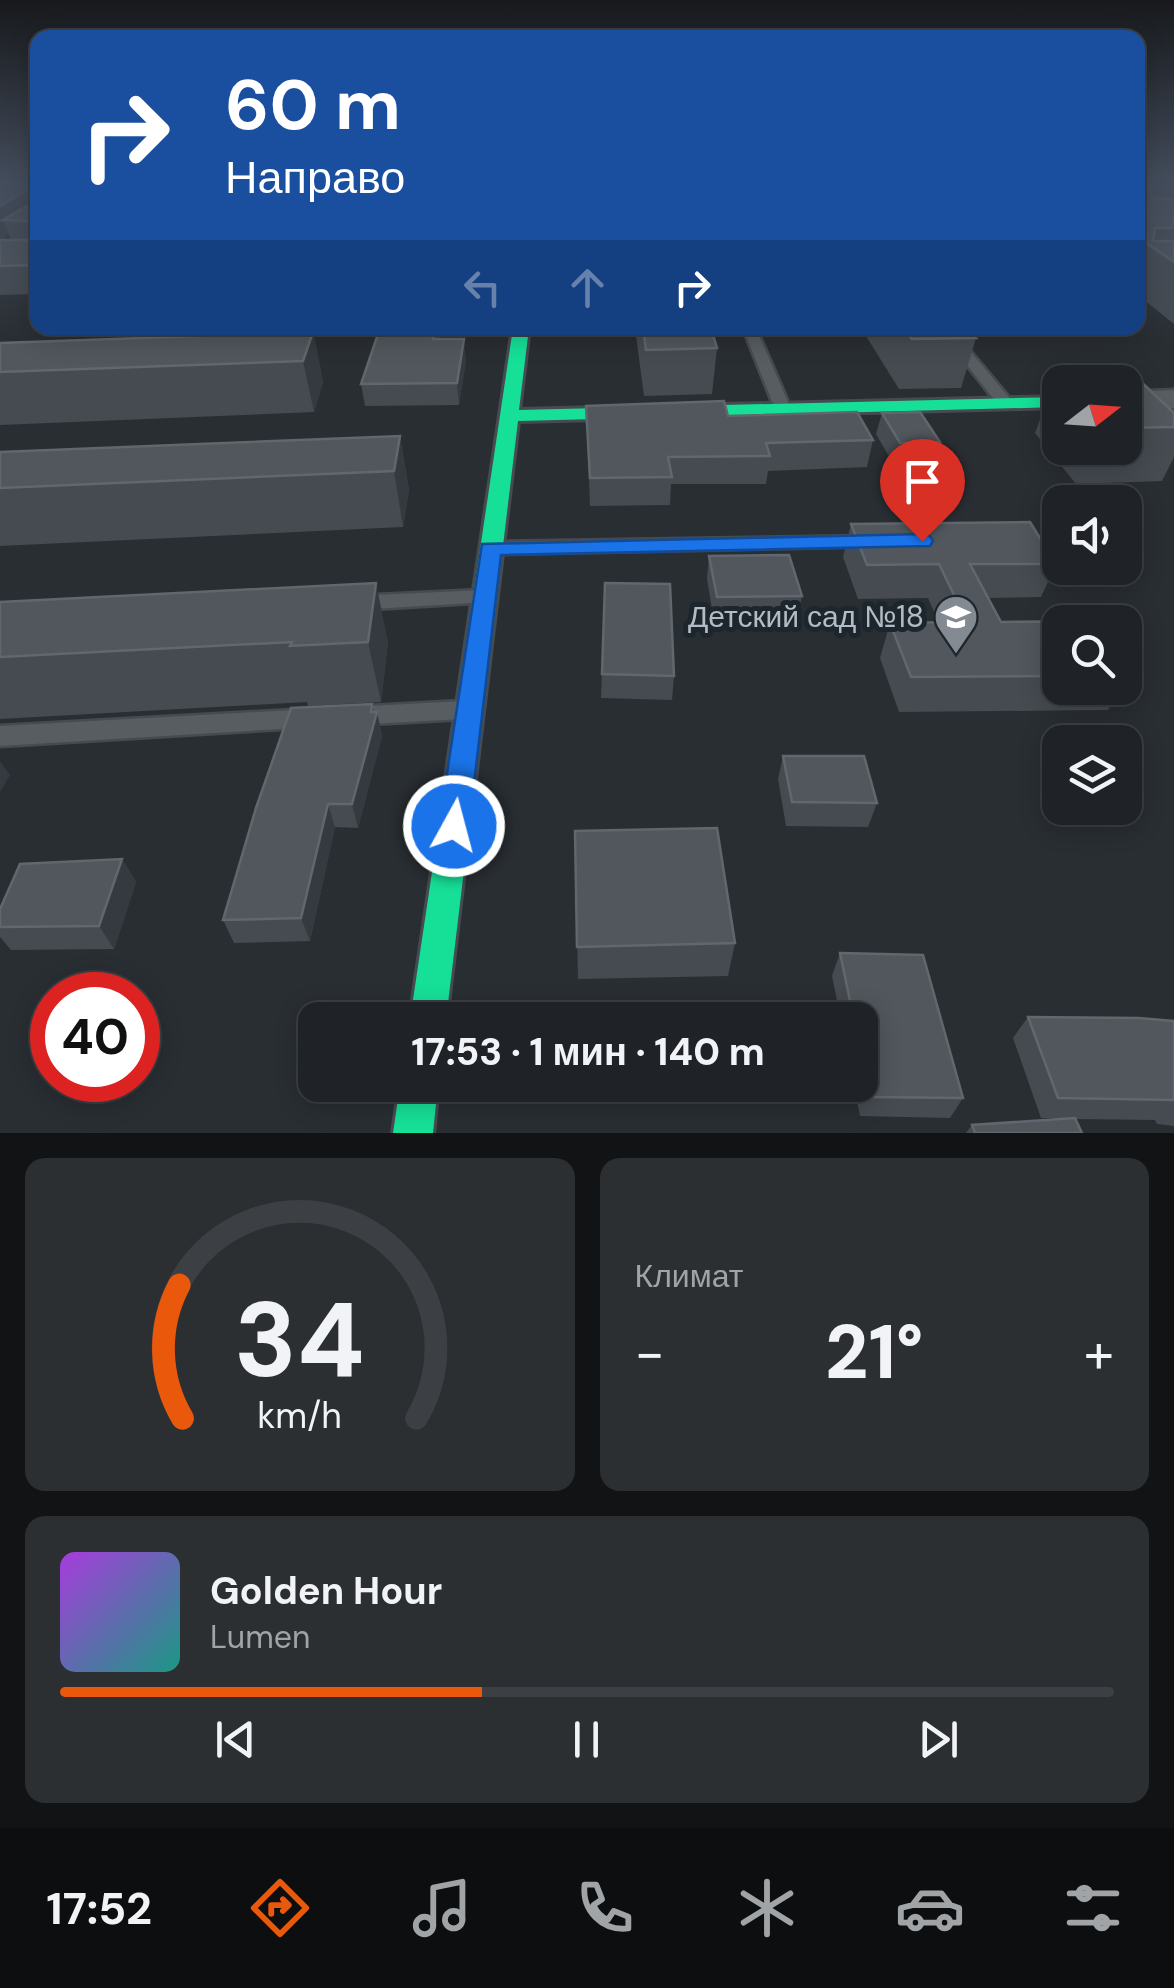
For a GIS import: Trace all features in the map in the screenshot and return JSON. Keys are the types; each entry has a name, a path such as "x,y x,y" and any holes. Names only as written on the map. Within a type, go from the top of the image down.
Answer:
{"street":[{"path":"430,1002 520,335"},
{"path":"1142,400 1174,399"},
{"path":"508,416 1042,403"},
{"path":"413,1133 418,1102"}],"lane":[{"path":"752,335 783,409"},
{"path":"950,335 1006,404"},
{"path":"490,548 898,541"},
{"path":"334,604 484,597"},
{"path":"0,736 469,710"}],"building":[{"path":"1145,233 1154,233 1153,241 1174,241 1174,262 1145,242"},
{"path":"30,238 30,265 0,266 0,240"},
{"path":"312,335 303,361 0,372 0,343"},
{"path":"378,335 464,339 457,383 361,384"},
{"path":"644,335 713,335 717,348 646,350"},
{"path":"909,335 976,338 912,339"},
{"path":"1142,383 1174,413 1174,427 1142,428"},
{"path":"724,401 728,416 857,412 873,440 766,443 770,456 668,457 672,477 590,478 586,406"},
{"path":"920,412 940,442 900,443 882,413"},
{"path":"400,436 394,471 0,488 0,452"},
{"path":"1030,522 1042,541 1042,564 970,564 1001,622 1042,622 1042,676 911,677 890,623 967,622 939,564 867,565 851,524"},
{"path":"789,555 802,596 717,597 709,556"},
{"path":"376,583 368,642 290,646 292,642 0,657 0,602"},
{"path":"605,583 670,584 674,676 602,674"},
{"path":"372,704 371,712 377,712 352,804 328,804 301,918 223,920 291,708"},
{"path":"783,756 864,756 877,803 792,802"},
{"path":"717,828 735,943 577,947 575,831"},
{"path":"122,859 99,926 0,927 0,909 20,864"},
{"path":"840,953 923,955 963,1098 878,1097 878,1002 850,1002"},
{"path":"1028,1017 1174,1021 1174,1100 1058,1098"},
{"path":"1075,1118 1082,1133 975,1133 972,1125"}],"traffic: fast":[{"path":"430,1002 520,335"},
{"path":"508,416 1042,402"},
{"path":"413,1133 417,1102"}],"place":[{"name":"Детский сад №18","path":"956,655"}],"route":[{"path":"454,826 490,548 922,541"}]}
